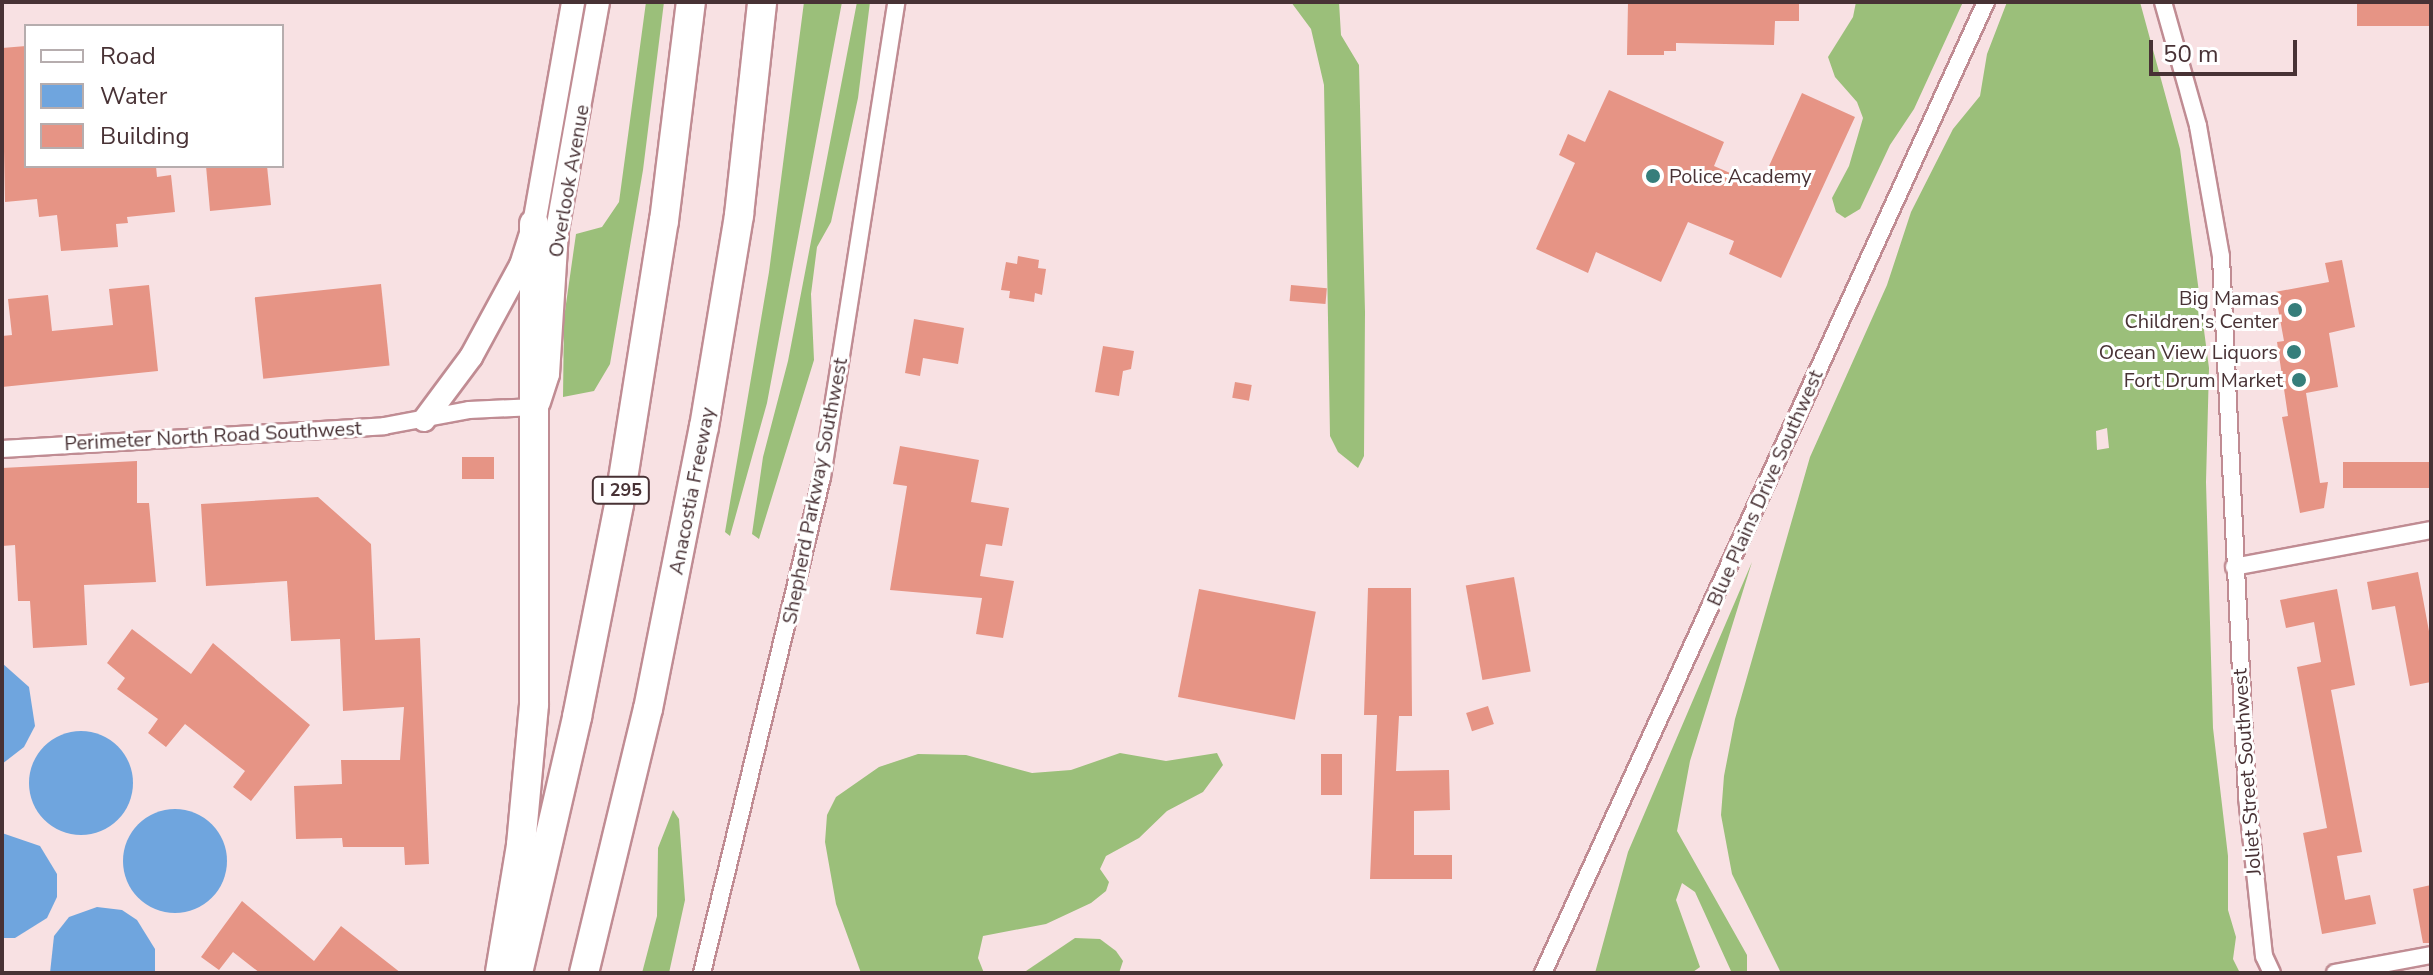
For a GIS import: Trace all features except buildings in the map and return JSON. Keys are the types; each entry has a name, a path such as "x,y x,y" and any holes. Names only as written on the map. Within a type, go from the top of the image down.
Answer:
{"highway":[{"name":"I 295","path":"518,973 609,561 654,290 691,2"},
{"name":"Anacostia Freeway","path":"584,973 675,583 739,215 762,2"},
{"path":"739,215 766,97 778,2"},
{"path":"499,973 521,845 534,704 534,224"},
{"path":"594,973 599,917"}],"street":[{"name":"Overlook Avenue","path":"424,420 500,308 534,224 573,2"},
{"name":"Overlook Avenue","path":"536,407 547,384 557,230 598,2"},
{"name":"Shepherd Parkway Southwest","path":"702,973 822,477 896,2"},
{"name":"Blue Plains Drive Southwest","path":"1543,973 1986,2"},
{"name":"Joliet Street Southwest","path":"2163,2 2198,126 2221,257 2230,359 2234,567 2247,797 2264,956 2272,973"},
{"name":"Perimeter North Road Southwest","path":"2,449 424,420 469,410 536,407"},
{"path":"2234,567 2431,530"},
{"path":"2335,973 2431,955"}],"green space":[{"path":"646,2 664,2 643,170 610,364 594,391 563,397 564,318 576,234 602,227 619,202"},
{"path":"804,2 842,2 767,403 730,536 725,532 769,272"},
{"path":"857,2 870,2 858,98 831,222 817,247 811,294 814,360 759,539 752,534 763,457 788,361"},
{"path":"1291,2 1339,2 1341,35 1359,65 1365,312 1364,456 1358,468 1338,452 1330,436 1324,85 1311,29"},
{"path":"1856,2 1963,2 1914,109 1890,145 1860,209 1845,218 1836,212 1832,198 1849,166 1863,118 1857,102 1835,77 1828,57 1853,17"},
{"path":"2007,2 2140,2 2180,149 2209,368 2206,482 2213,728 2228,856 2228,910 2236,937 2233,959 2240,973 1781,973 1732,874 1721,815 1724,776 1735,719 1810,457 1887,285 1911,212 1953,129 1980,96 1987,54","holes":["2107,428 2109,448 2097,450 2096,431"]},
{"path":"1752,562 1690,761 1677,831 1747,955 1747,971 1731,971 1695,892 1682,883 1676,900 1700,967 1693,972 1595,973 1628,852"},
{"path":"1120,753 1166,761 1217,753 1223,765 1203,792 1167,811 1139,838 1106,856 1100,869 1109,882 1106,891 1091,903 1046,924 983,936 978,958 984,973 861,973 836,904 825,842 827,815 836,797 879,767 918,754 966,755 1032,773 1071,770"},
{"path":"673,810 679,819 685,900 669,973 642,973 657,916 658,848"},
{"path":"1075,938 1100,939 1116,951 1123,961 1119,973 1023,973"}],"water":[{"path":"2,663 29,687 35,726 24,747 2,764"},
{"path":"81,731 101,735 118,746 129,763 133,783 129,803 118,820 101,831 81,835 61,831 44,820 33,803 29,783 33,763 44,746 61,735"},
{"path":"175,809 195,813 212,824 223,841 227,861 223,881 212,898 195,909 175,913 155,909 138,898 127,881 123,861 127,841 138,824 155,813"},
{"path":"2,833 40,846 57,874 57,897 47,918 15,938 2,938"},
{"path":"97,907 122,910 137,920 155,949 155,973 50,973 54,936 69,917"}],"place":[{"name":"Police Academy","path":"1653,176"},
{"name":"Big Mamas Children's Center","path":"2295,310"},
{"name":"Ocean View Liquors","path":"2294,352"},
{"name":"Fort Drum Market","path":"2299,380"}]}
